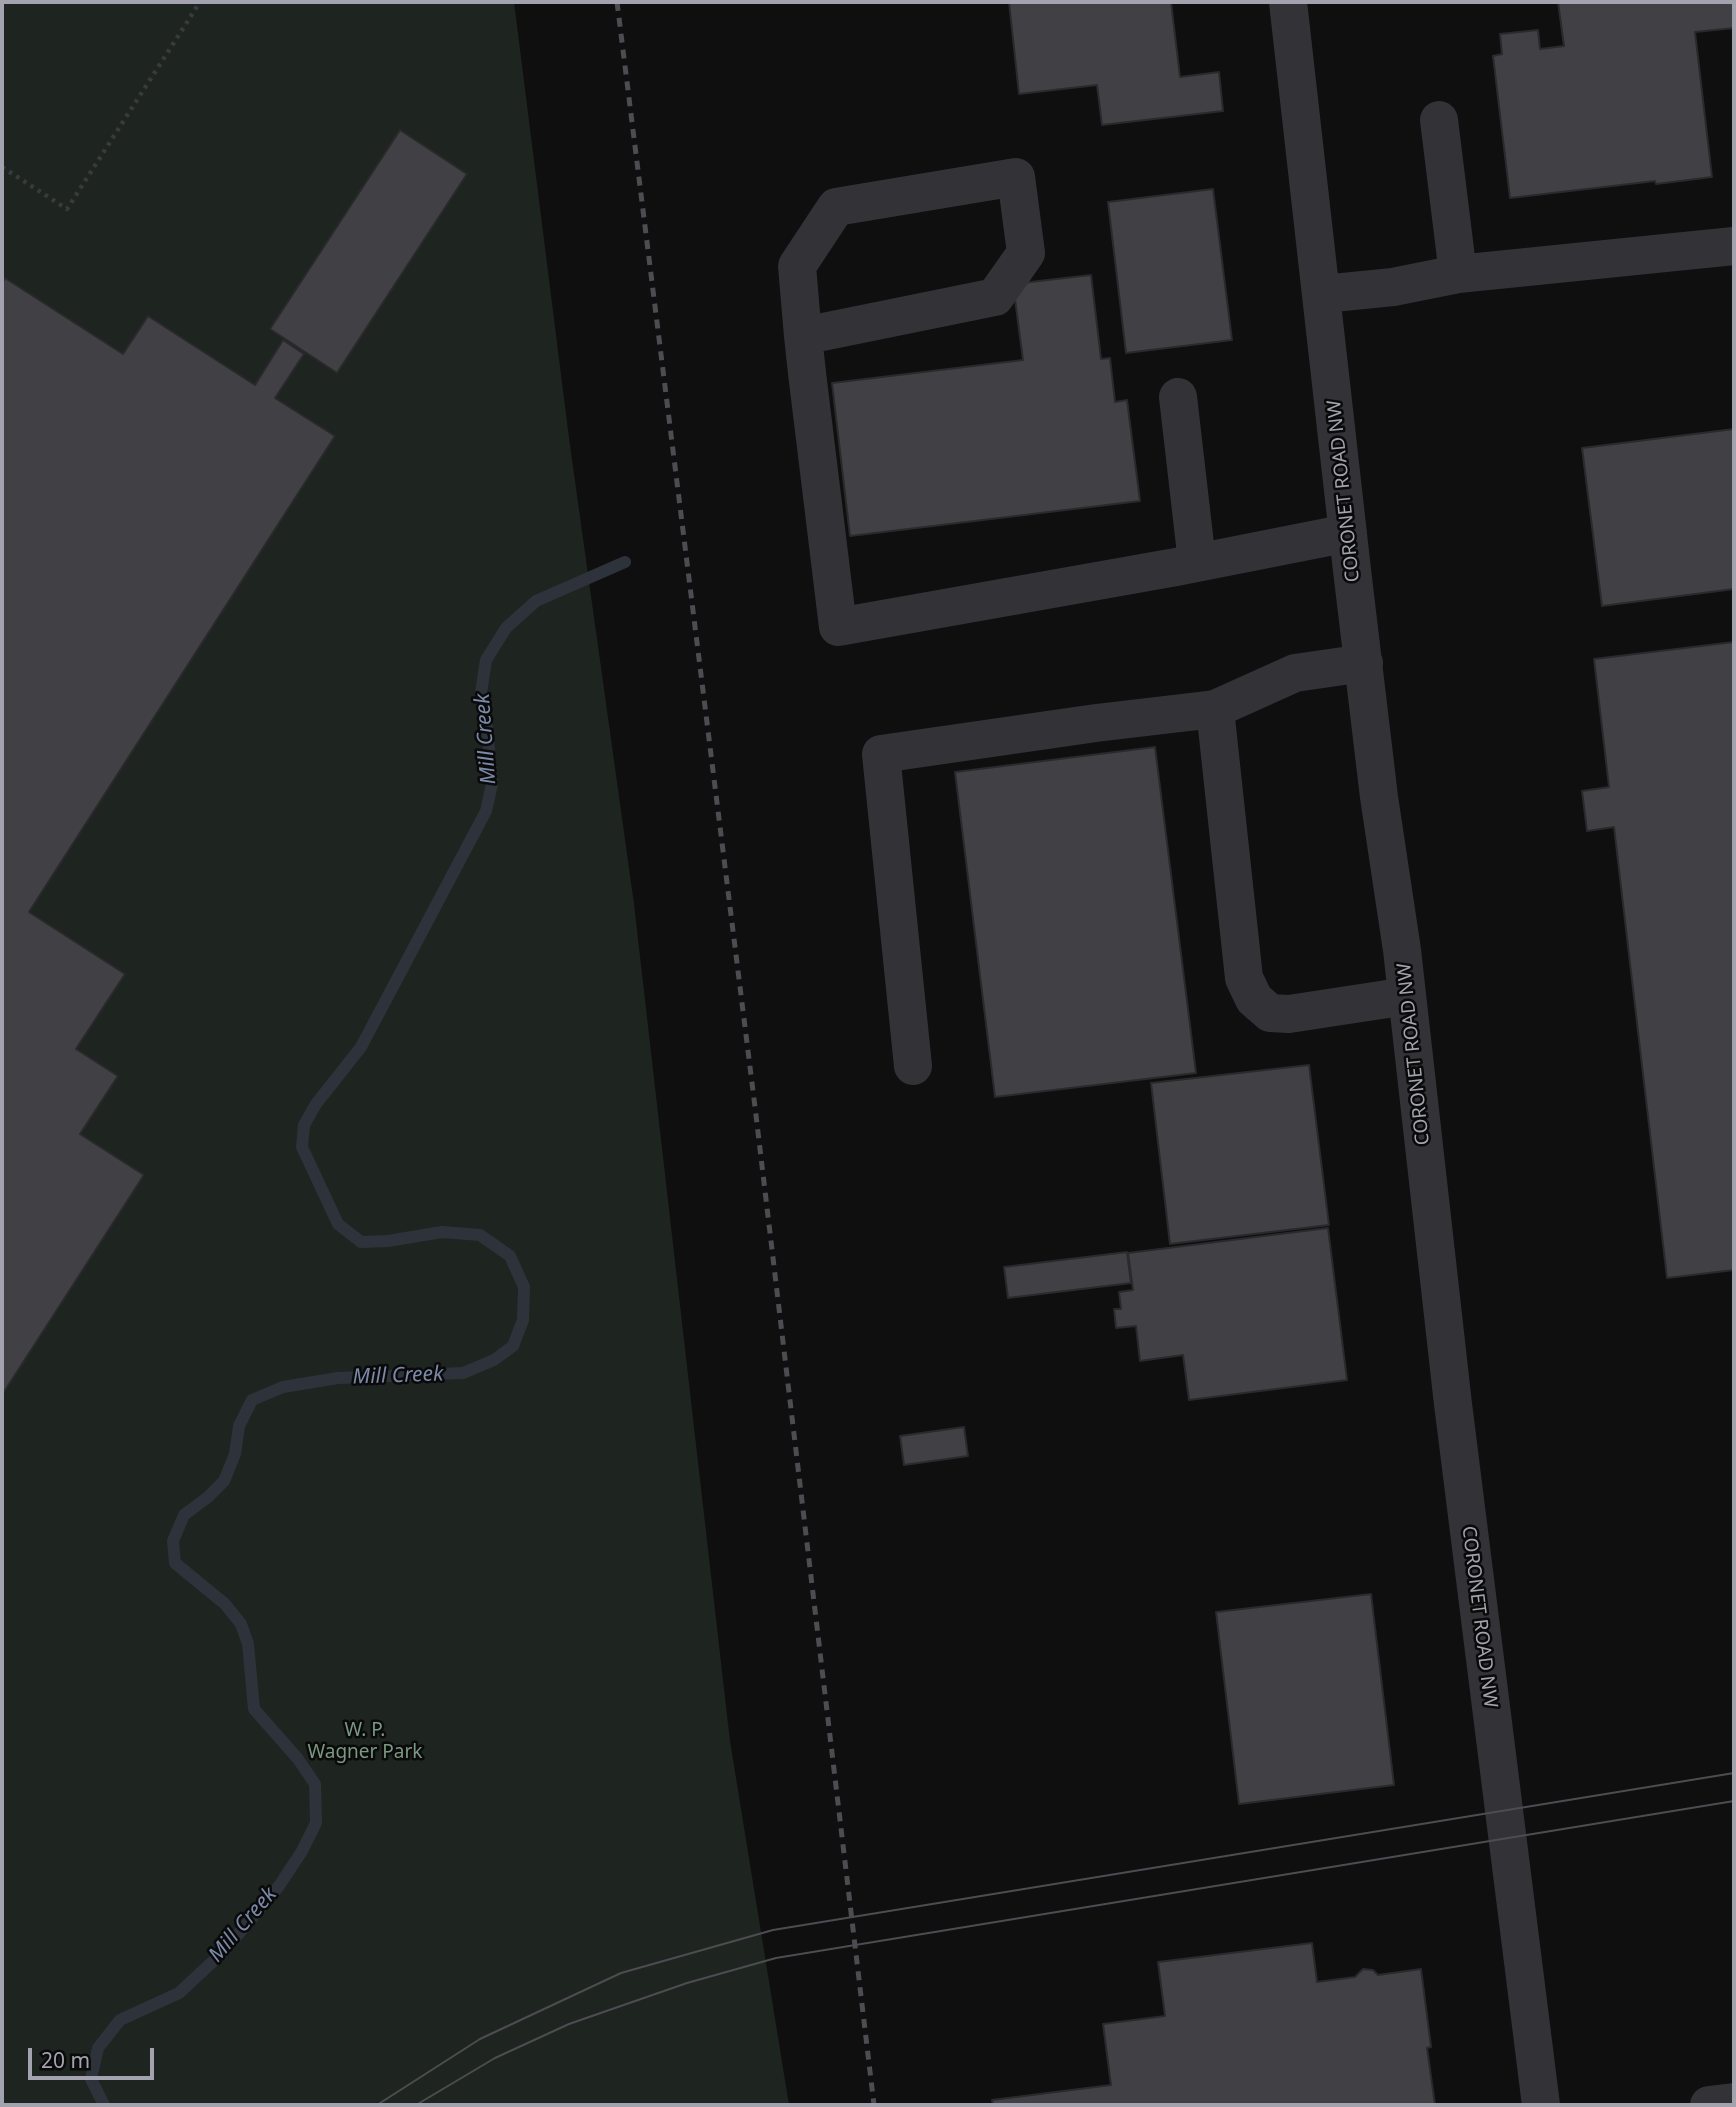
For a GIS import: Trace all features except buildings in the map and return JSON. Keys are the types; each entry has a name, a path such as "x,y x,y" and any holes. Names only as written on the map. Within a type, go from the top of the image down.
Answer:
{"street":[{"name":"CORONET ROAD NW","path":"1288,2 1379,797 1407,996 1454,1418 1541,2105"},
{"path":"1439,120 1458,274"},
{"path":"803,336 995,297 1026,254 1016,177 836,207 797,265 803,336 838,627 1269,550 1348,533"},
{"path":"1323,294 1393,287 1458,274 1734,246"},
{"path":"1178,397 1197,562"},
{"path":"913,1066 881,754 1215,709 1296,673 1364,663"},
{"path":"1215,709 1244,978 1254,999 1270,1013 1289,1014 1407,996"},
{"path":"1709,2105 1734,2102"}],"path":[{"path":"2,167 67,209 200,2"}],"green space":[{"name":"W. P. Wagner Park","path":"2,2 514,2 569,438 634,904 730,1741 789,2105 2,2105"}],"waterway":[{"name":"Mill Creek","path":"104,2105 91,2079 98,2048 120,2020 179,1993 222,1953 279,1886 302,1851 316,1823 315,1784 298,1759 254,1709 248,1644 241,1624 225,1604 175,1563 173,1541 184,1515 224,1481 235,1454 239,1426 252,1400 283,1387 338,1378 463,1373 494,1360 513,1346 523,1320 524,1287 510,1256 480,1235 442,1232 388,1241 361,1242 338,1224 302,1147 304,1125 316,1104 361,1047 486,811 492,784 481,693 486,660 506,628 536,601 625,562"}],"tram line":[{"path":"377,2105 480,2039 621,1973 773,1930 1734,1773"},
{"path":"416,2105 495,2058 569,2024 687,1983 776,1958 1734,1801"}],"railway":[{"path":"617,2 755,1107 874,2105"}]}
